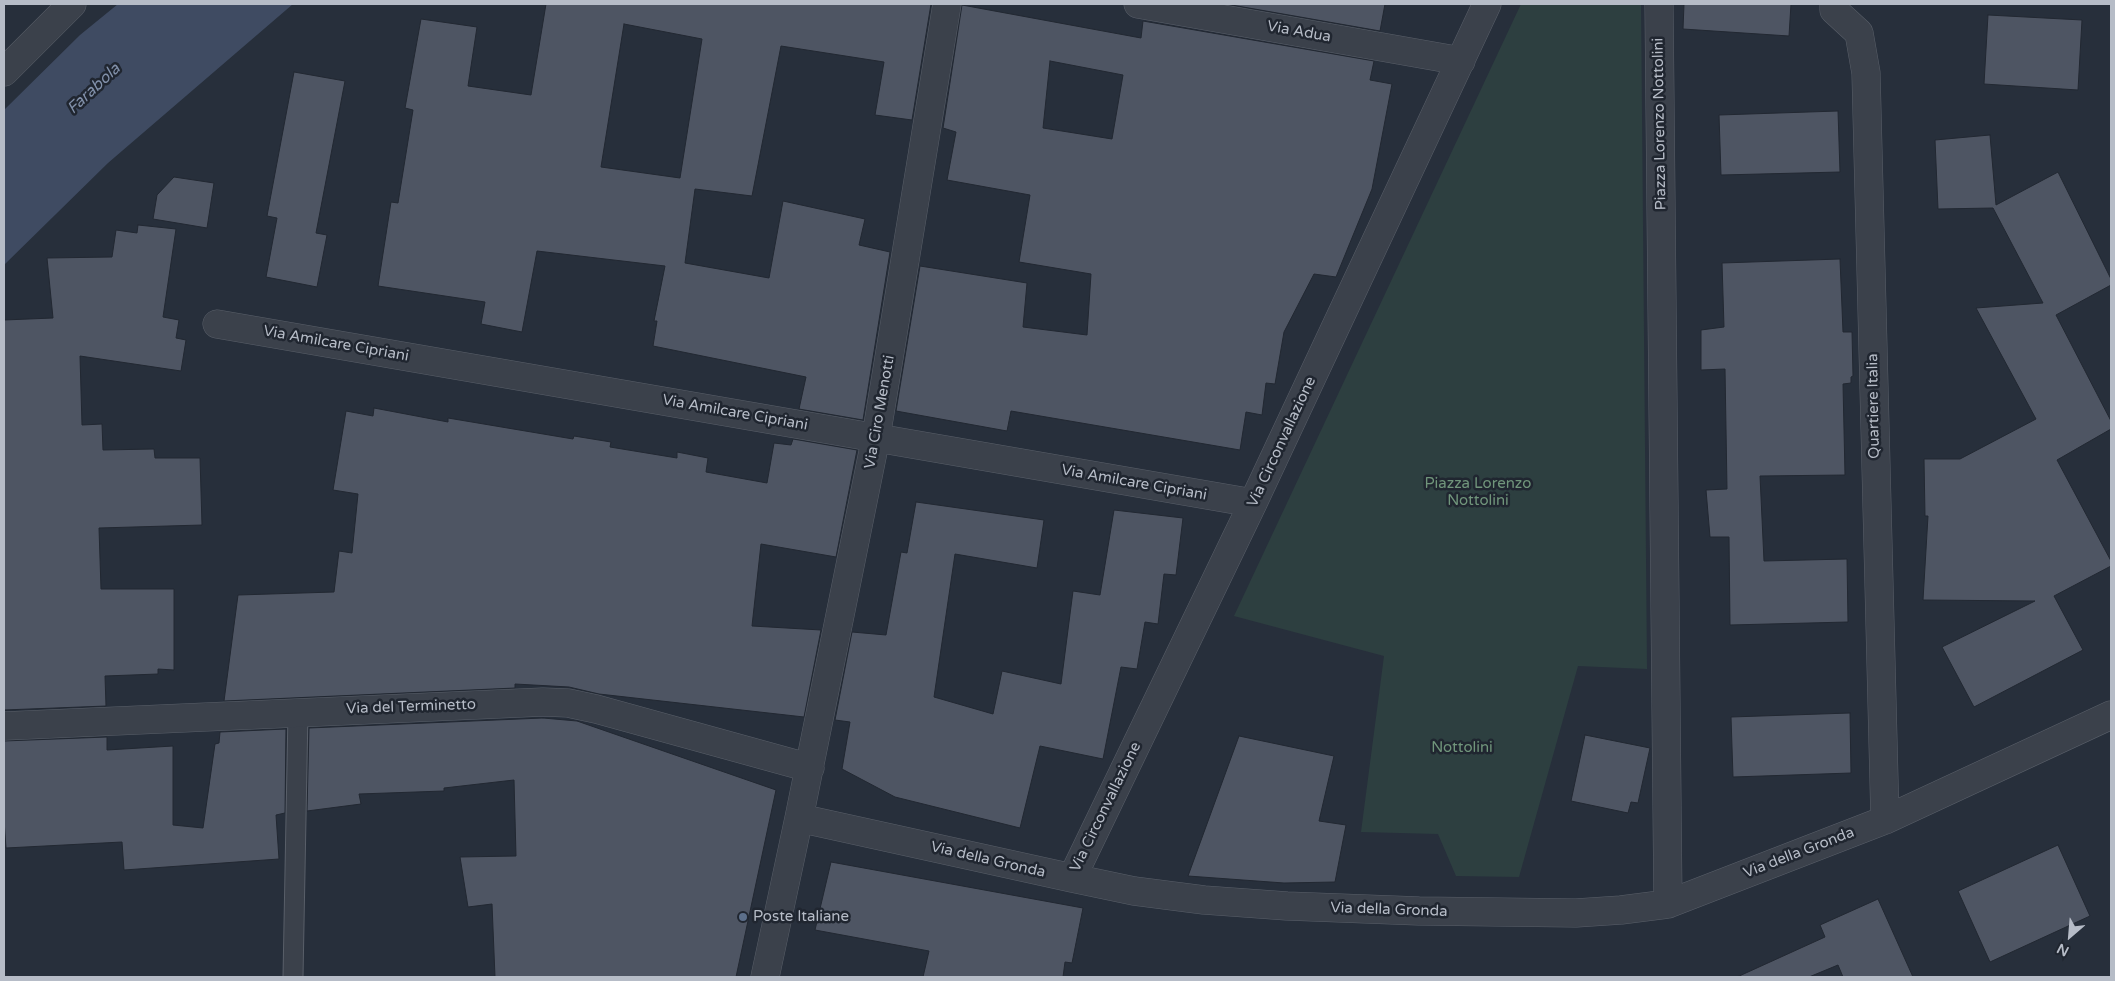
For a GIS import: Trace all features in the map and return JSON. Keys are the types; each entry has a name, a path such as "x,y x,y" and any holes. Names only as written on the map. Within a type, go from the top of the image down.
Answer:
{"street":[{"path":"5,69 72,4"},
{"name":"Via Ciro Menotti","path":"799,818 876,437 947,4"},
{"name":"Via Adua","path":"1138,4 1461,61"},
{"name":"Via Circonvallazione","path":"1072,878 1253,504 1487,4"},
{"name":"Piazza Lorenzo Nottolini","path":"1659,4 1668,904"},
{"name":"Quartiere Italia","path":"1834,4 1834,10 1859,33 1866,73 1885,820"},
{"name":"Via Amilcare Cipriani","path":"217,324 1253,504"},
{"name":"Via del Terminetto","path":"4,726 543,702 568,703 810,768"},
{"name":"Via della Gronda","path":"799,818 1134,891 1204,900 1287,906 1437,912 1576,913 1668,904 1885,820 2111,715"},
{"path":"765,977 799,818"}],"lane":[{"path":"293,977 298,712"}],"green space":[{"name":"Piazza Lorenzo Nottolini","path":"1521,4 1641,4 1647,669 1578,666 1519,877 1456,876 1438,834 1361,832 1384,656 1234,616"}],"water":[{"name":"Farabola","path":"118,4 293,4 108,163 4,265 4,110 80,35"}],"building":[{"path":"546,4 931,4 912,120 875,115 884,62 781,46 752,196 695,189 685,263 769,278 783,201 865,219 859,245 890,252 863,420 799,409 806,377 653,346 657,321 654,321 665,266 537,251 522,332 481,324 485,302 378,286 391,202 398,203 413,110 405,108 421,19 477,27 468,86 531,95","holes":["624,24 702,39 680,178 601,167"]},
{"path":"1226,4 1385,4 1380,31"},
{"path":"1684,4 1791,4 1789,36 1683,29"},
{"path":"962,5 1141,38 1143,21 1374,61 1370,80 1392,84 1372,189 1336,277 1314,274 1284,332 1275,384 1266,383 1262,415 1246,412 1240,450 1011,411 1007,431 896,411 920,266 1027,283 1023,327 1087,335 1091,274 1019,262 1030,195 947,180 956,132 943,128","holes":["1050,61 1123,75 1112,139 1043,128"]},
{"path":"1988,15 2082,20 2078,90 1984,84"},
{"path":"294,72 345,81 316,233 327,235 317,287 266,277 277,218 267,216"},
{"path":"1838,111 1840,172 1721,175 1719,115"},
{"path":"1990,135 1996,205 2058,172 2111,279 2111,285 2056,315 2111,421 2111,429 2057,460 2111,561 2111,566 2054,596 2083,650 1974,707 1942,647 2035,601 1923,600 1928,516 1925,516 1924,459 1960,459 2036,419 1976,308 2043,303 1993,208 1938,209 1935,140"},
{"path":"174,177 214,183 207,228 153,219 157,195"},
{"path":"138,225 176,229 163,317 179,320 176,338 186,340 181,371 80,356 82,425 102,424 103,450 154,449 155,458 200,458 202,525 99,528 101,589 174,589 174,670 158,669 158,674 105,676 106,706 4,710 4,320 53,318 47,258 112,257 116,230 137,233"},
{"path":"1840,259 1843,332 1852,332 1853,376 1851,377 1851,383 1843,384 1845,475 1760,476 1764,561 1847,559 1848,622 1730,625 1729,537 1710,537 1706,490 1727,489 1725,369 1701,370 1701,330 1724,327 1722,263"},
{"path":"374,408 448,422 448,418 573,439 574,436 611,442 610,447 677,458 677,452 708,458 706,472 767,483 774,443 791,445 793,439 857,450 836,557 761,544 752,626 821,630 804,717 599,694 569,687 515,684 515,688 224,701 238,595 334,592 339,551 352,553 358,494 333,490 346,411 373,416"},
{"path":"916,502 1044,520 1037,568 955,554 934,697 993,714 1002,671 1061,684 1073,591 1100,595 1114,510 1183,518 1176,575 1164,574 1158,624 1145,622 1137,669 1121,667 1103,759 1040,746 1020,828 895,797 842,769 850,722 835,720 852,632 886,635 901,552 907,553"},
{"path":"1850,713 1851,773 1733,777 1731,717"},
{"path":"543,718 577,721 776,790 736,977 495,977 492,904 468,907 460,857 516,856 514,780 444,788 444,791 359,794 361,804 307,811 309,728"},
{"path":"286,729 285,813 276,815 279,859 124,870 122,842 6,848 4,741 107,737 107,750 173,746 173,825 203,828 215,744 219,743 220,732"},
{"path":"1585,735 1650,748 1638,803 1631,802 1628,813 1571,801"},
{"path":"1239,736 1334,756 1319,821 1346,825 1335,882 1284,883 1188,876"},
{"path":"2058,845 2090,916 1990,962 1958,891"},
{"path":"831,862 1083,908 1072,963 1065,962 1063,977 923,977 929,951 815,930"},
{"path":"1878,899 1913,977 1843,977 1838,965 1809,977 1737,977 1825,937 1820,925"}],"place":[{"name":"Poste Italiane","path":"743,917"}],"park label":[{"name":"Nottolini","path":"1462,748"}]}
